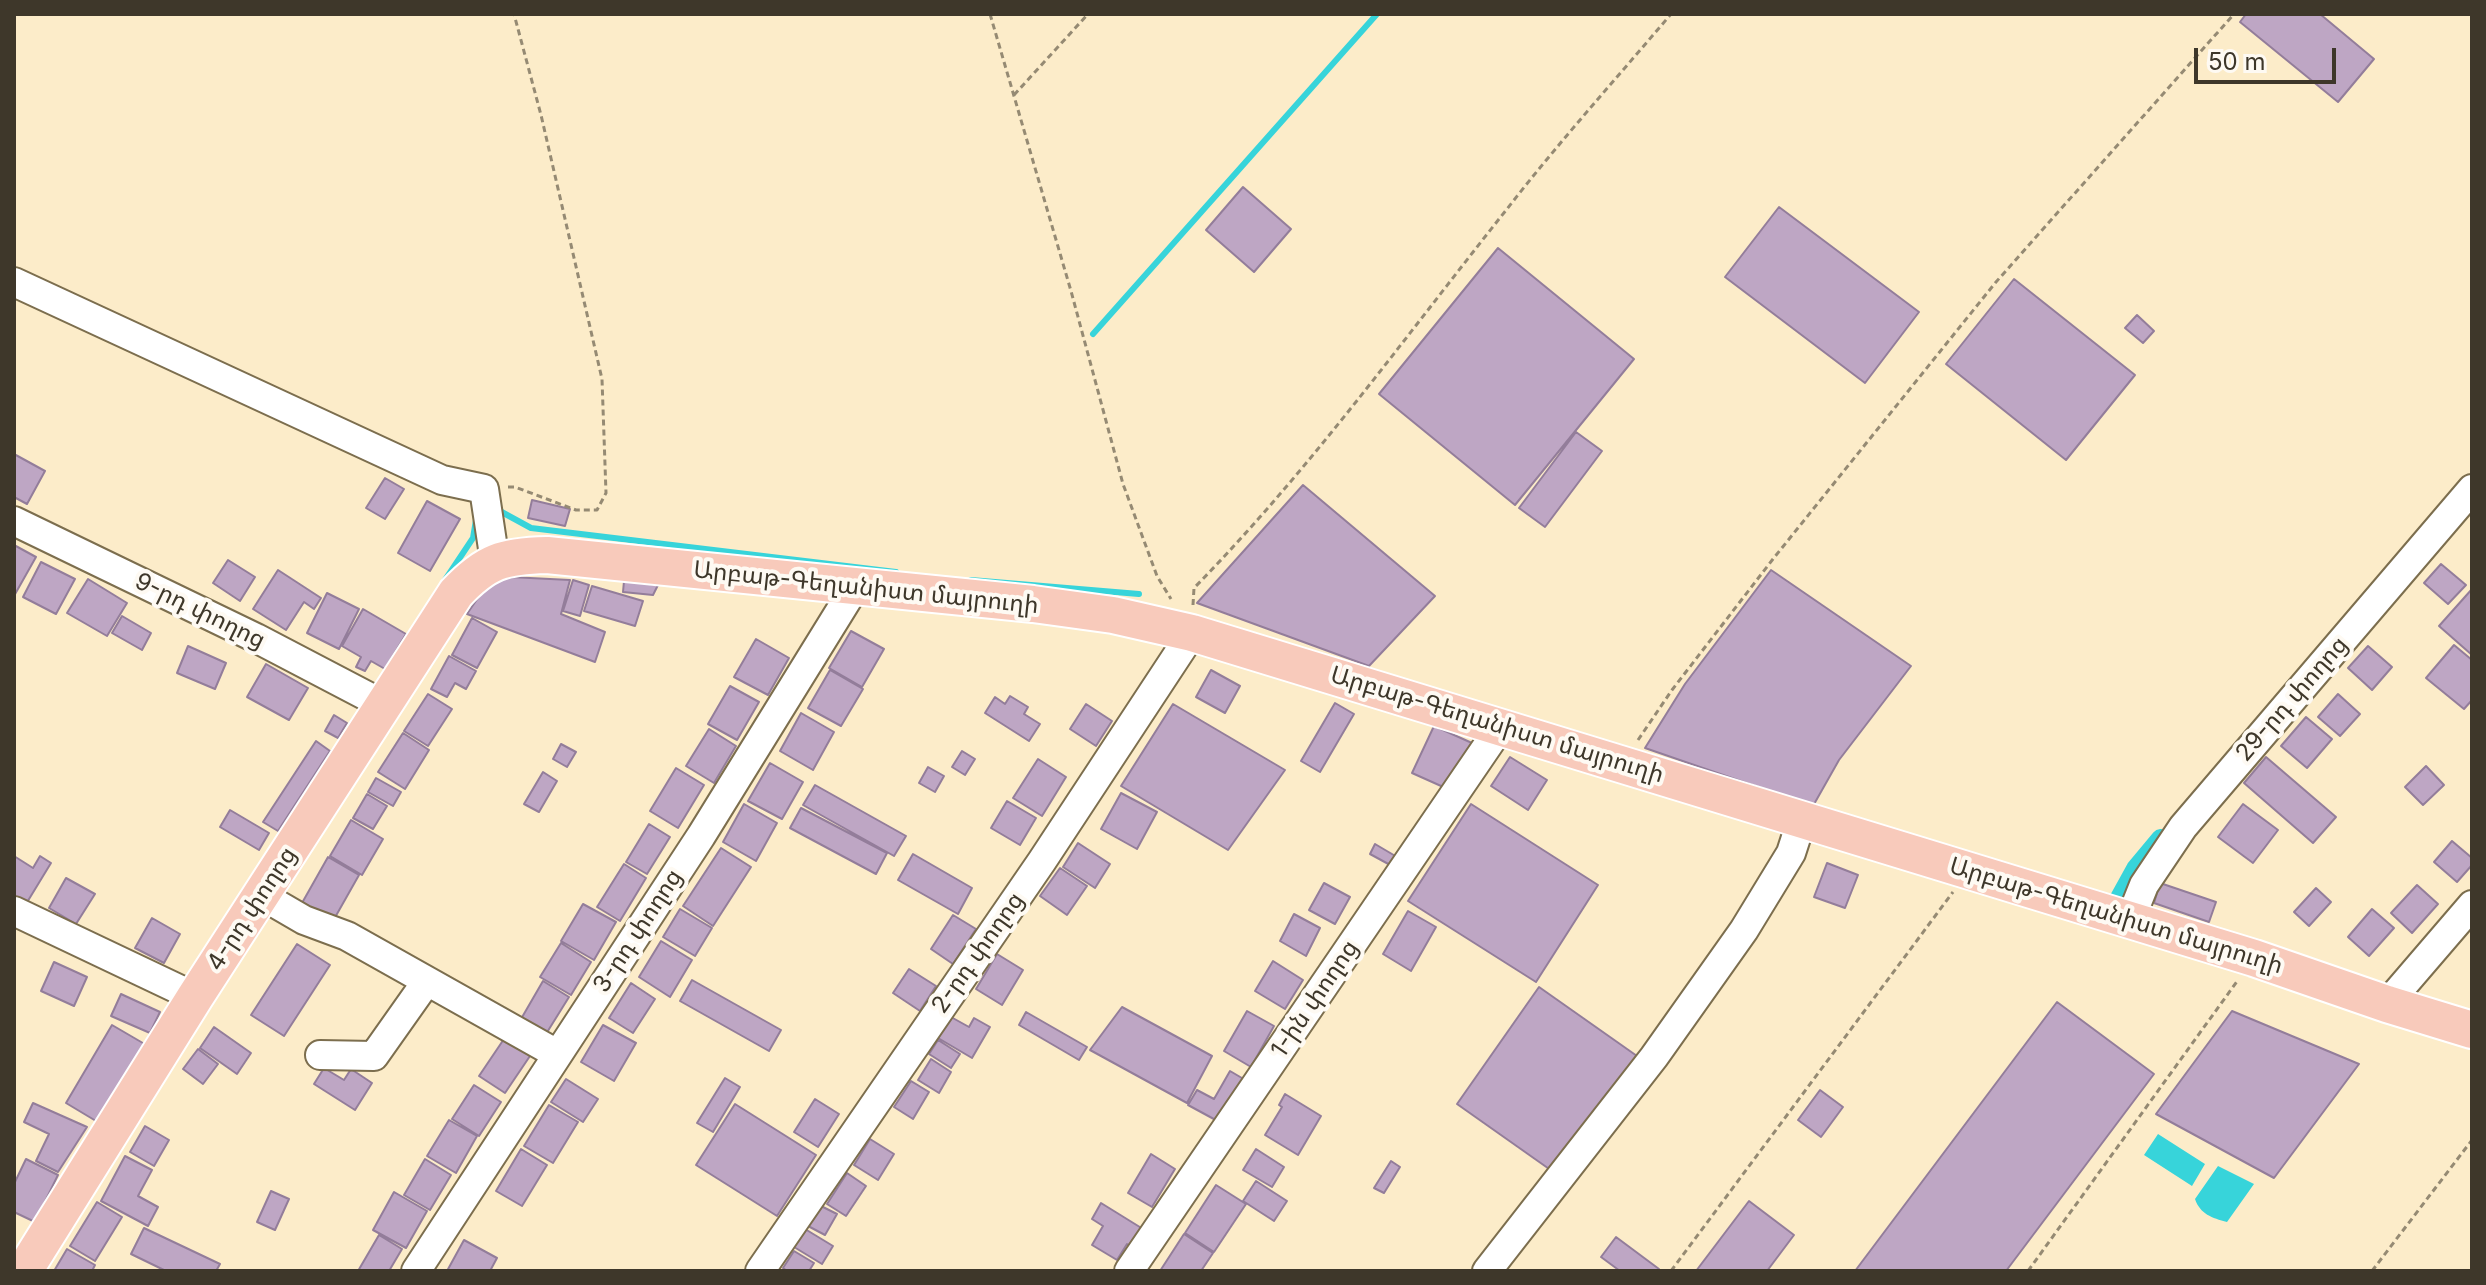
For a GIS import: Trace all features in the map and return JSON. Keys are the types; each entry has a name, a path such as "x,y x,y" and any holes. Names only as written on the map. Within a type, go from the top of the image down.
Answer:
{"main road":[{"name":"Արբաթ-Գեղանիստ մայրուղի","path":"495,562 521,556 547,555 1033,604 1100,613 1192,633 2254,958 2472,1030"},
{"name":"4-րդ փողոց","path":"24,1271 195,997 456,593 475,573 495,562"}],"street":[{"path":"14,282 442,480 484,489 495,562"},
{"name":"29-րդ փողոց","path":"2130,920 2144,885 2183,827 2472,489"},
{"name":"9-րդ փողոց","path":"14,521 256,638 384,705"},
{"name":"3-րդ փողոց","path":"416,1271 701,836 855,587"},
{"name":"2-րդ փողոց","path":"760,1271 1042,861 1192,633"},
{"name":"1-ին փողոց","path":"1129,1271 1501,726"},
{"path":"1487,1271 1654,1057 1744,930 1791,853 1802,819"},
{"path":"261,895 304,920 347,936 557,1054"},
{"path":"2387,1004 2472,905"},
{"path":"14,911 195,997"},
{"path":"320,1055 374,1056 427,981"}],"path":[{"path":"484,489 515,487 576,510 597,510 606,493 602,379 541,115 514,14"},
{"path":"990,14 1071,291 1123,484 1157,576 1171,599"},
{"path":"1014,95 1088,14"},
{"path":"1192,633 1194,588 1231,550 1355,404 1508,206 1671,14"},
{"path":"1622,763 1672,690 1764,571 1996,282 2234,14"},
{"path":"1671,1271 1969,870"},
{"path":"2028,1271 2254,958"},
{"path":"2372,1271 2472,1140"}],"water":[{"path":"2158,1134 2205,1164 2192,1186 2144,1155"},
{"path":"2218,1166 2254,1184 2227,1222 2207,1215 2195,1199"}],"building":[{"path":"2246,14 2320,14 2374,59 2338,102 2240,22"},
{"path":"1243,187 1291,229 1254,272 1206,230"},
{"path":"1779,207 1919,312 1865,383 1725,277"},
{"path":"1498,248 1634,359 1515,505 1379,394"},
{"path":"2014,279 2135,375 2066,460 1946,364"},
{"path":"2137,315 2154,331 2143,343 2125,328"},
{"path":"1576,432 1602,451 1545,527 1519,508"},
{"path":"14,454 45,471 27,504 14,497"},
{"path":"385,478 404,489 385,519 366,508"},
{"path":"1303,485 1435,596 1369,666 1197,603"},
{"path":"532,500 570,509 565,526 528,518"},
{"path":"427,501 460,519 430,571 398,553"},
{"path":"14,545 36,557 14,596"},
{"path":"228,560 255,577 240,601 213,583"},
{"path":"41,562 75,579 56,614 23,597"},
{"path":"2441,564 2466,585 2448,604 2424,583"},
{"path":"278,570 321,598 314,609 304,602 286,630 253,609"},
{"path":"1771,570 1911,666 1839,760 1813,806 1645,748 1685,684"},
{"path":"510,577 570,580 561,614 605,632 595,662 467,614 488,583"},
{"path":"88,579 127,603 107,636 67,613"},
{"path":"573,580 589,585 580,616 563,611"},
{"path":"624,581 658,585 653,595 623,592"},
{"path":"592,586 643,601 635,626 584,611"},
{"path":"2472,589 2472,655 2439,626"},
{"path":"327,593 359,609 339,649 307,633"},
{"path":"363,609 406,634 385,669 371,661 365,671 356,667 361,657 342,646"},
{"path":"122,616 151,633 142,650 112,633"},
{"path":"472,618 497,632 477,668 452,655"},
{"path":"851,631 884,649 862,687 829,668"},
{"path":"756,639 789,658 768,695 734,677"},
{"path":"2454,645 2472,660 2472,700 2464,709 2426,678"},
{"path":"188,646 226,663 215,689 177,673"},
{"path":"2368,646 2392,667 2372,690 2348,668"},
{"path":"449,656 476,671 466,689 455,683 447,697 431,689"},
{"path":"266,664 308,688 289,720 247,697"},
{"path":"830,670 863,689 841,726 808,708"},
{"path":"1211,670 1240,686 1225,713 1196,697"},
{"path":"730,686 759,702 737,740 708,724"},
{"path":"428,694 452,709 428,746 404,731"},
{"path":"2338,694 2360,714 2340,736 2318,717"},
{"path":"1010,696 1028,707 1024,714 1040,724 1029,741 985,713 995,697 1005,704"},
{"path":"1335,703 1354,714 1320,772 1301,761"},
{"path":"1086,704 1112,721 1096,746 1070,729"},
{"path":"1173,704 1285,770 1228,850 1121,786"},
{"path":"801,713 834,732 813,770 780,751"},
{"path":"334,715 347,723 338,738 325,731"},
{"path":"2306,717 2332,739 2307,768 2281,746"},
{"path":"1434,726 1472,743 1450,790 1412,773"},
{"path":"709,729 736,746 714,783 686,766"},
{"path":"403,733 429,750 405,789 378,772"},
{"path":"316,741 330,751 278,831 263,822"},
{"path":"561,744 576,752 567,767 553,759"},
{"path":"962,751 975,759 965,775 952,767"},
{"path":"1510,757 1547,780 1528,810 1491,786"},
{"path":"2266,757 2336,817 2313,843 2244,783"},
{"path":"1038,759 1066,777 1042,816 1013,798"},
{"path":"770,763 803,782 782,819 748,801"},
{"path":"2426,766 2444,785 2423,805 2405,787"},
{"path":"928,767 944,776 935,792 919,783"},
{"path":"676,768 704,785 678,828 650,811"},
{"path":"543,772 557,781 539,812 524,804"},
{"path":"376,778 401,792 393,806 368,792"},
{"path":"815,785 906,836 894,856 803,805"},
{"path":"1121,793 1157,812 1137,849 1101,829"},
{"path":"367,794 387,806 373,829 353,818"},
{"path":"1007,801 1036,818 1020,845 991,828"},
{"path":"744,804 777,823 756,861 723,842"},
{"path":"1471,804 1598,885 1536,982 1408,901"},
{"path":"2243,804 2278,830 2253,863 2218,837"},
{"path":"801,808 887,853 876,874 790,828"},
{"path":"230,810 269,833 259,850 220,827"},
{"path":"351,820 383,839 362,875 330,856"},
{"path":"649,824 670,837 647,874 626,862"},
{"path":"2452,841 2472,858 2472,865 2457,882 2434,862"},
{"path":"1078,843 1110,864 1095,888 1063,867"},
{"path":"1375,844 1397,857 1392,866 1370,854"},
{"path":"721,848 751,867 713,926 683,906"},
{"path":"913,854 972,888 958,914 898,880"},
{"path":"14,856 33,868 40,856 51,863 26,904 14,897"},
{"path":"328,857 359,875 333,921 302,903"},
{"path":"1827,863 1858,875 1845,908 1814,897"},
{"path":"624,864 646,878 620,921 597,907"},
{"path":"1060,868 1087,886 1067,915 1040,896"},
{"path":"66,878 95,894 76,924 49,908"},
{"path":"1324,883 1350,897 1335,924 1309,910"},
{"path":"2160,883 2216,902 2209,922 2154,903"},
{"path":"2417,885 2438,904 2412,933 2391,913"},
{"path":"2316,888 2331,902 2309,926 2294,912"},
{"path":"583,904 616,922 594,960 561,941"},
{"path":"680,909 712,928 695,956 663,937"},
{"path":"2372,909 2394,928 2369,956 2348,937"},
{"path":"1408,911 1436,927 1411,971 1383,954"},
{"path":"1294,914 1320,928 1306,956 1280,941"},
{"path":"953,915 976,929 953,964 931,949"},
{"path":"152,918 180,934 164,963 135,948"},
{"path":"661,941 692,960 670,997 639,977"},
{"path":"561,943 591,962 571,995 540,977"},
{"path":"297,944 330,965 284,1036 251,1015"},
{"path":"997,954 1023,970 1002,1005 976,989"},
{"path":"1273,961 1303,980 1285,1009 1255,991"},
{"path":"54,962 87,977 74,1006 41,991"},
{"path":"909,969 936,986 920,1011 893,993"},
{"path":"692,980 781,1030 769,1051 680,1001"},
{"path":"543,981 569,997 546,1034 521,1019"},
{"path":"631,983 655,999 633,1033 609,1018"},
{"path":"1539,987 1637,1056 1594,1122 1552,1171 1457,1104"},
{"path":"121,994 160,1012 150,1033 111,1016"},
{"path":"2057,1002 2154,1074 2006,1271 1855,1271"},
{"path":"1122,1007 1212,1056 1187,1103 1090,1050"},
{"path":"1247,1011 1274,1026 1251,1067 1224,1051"},
{"path":"2232,1011 2359,1064 2274,1178 2156,1114"},
{"path":"1026,1012 1087,1047 1079,1060 1019,1025"},
{"path":"951,1017 969,1027 974,1018 990,1027 972,1058 938,1038"},
{"path":"112,1025 148,1046 101,1124 66,1103"},
{"path":"603,1025 636,1043 614,1081 581,1062"},
{"path":"214,1027 251,1053 237,1074 200,1048"},
{"path":"506,1036 532,1053 505,1093 479,1076"},
{"path":"938,1040 960,1054 951,1068 929,1054"},
{"path":"198,1049 218,1064 203,1084 183,1069"},
{"path":"931,1059 951,1072 939,1093 918,1080"},
{"path":"324,1068 344,1080 351,1069 372,1083 355,1110 314,1084"},
{"path":"1230,1071 1247,1081 1223,1124 1188,1105 1197,1090 1214,1099"},
{"path":"725,1078 740,1087 713,1132 697,1123"},
{"path":"566,1079 598,1099 583,1122 551,1102"},
{"path":"911,1081 929,1092 913,1119 894,1107"},
{"path":"474,1085 501,1102 479,1136 452,1119"},
{"path":"1820,1090 1843,1107 1821,1137 1798,1120"},
{"path":"1285,1094 1321,1116 1298,1155 1265,1135 1282,1107 1279,1105"},
{"path":"815,1099 839,1114 818,1147 794,1132"},
{"path":"33,1103 87,1127 58,1172 36,1161 49,1134 24,1122"},
{"path":"735,1104 816,1155 777,1216 696,1165"},
{"path":"549,1105 578,1122 553,1163 524,1146"},
{"path":"449,1120 477,1136 456,1173 427,1156"},
{"path":"145,1126 169,1140 154,1166 130,1152"},
{"path":"870,1139 894,1154 878,1180 854,1165"},
{"path":"521,1149 547,1165 522,1206 496,1191"},
{"path":"1256,1149 1284,1167 1272,1187 1243,1170"},
{"path":"1151,1154 1175,1169 1152,1207 1128,1193"},
{"path":"125,1156 152,1170 138,1196 158,1207 148,1226 101,1201"},
{"path":"26,1159 58,1175 35,1222 14,1212 14,1184"},
{"path":"425,1159 451,1175 430,1210 404,1195"},
{"path":"1391,1161 1400,1167 1384,1193 1374,1188"},
{"path":"847,1173 866,1186 846,1216 827,1204"},
{"path":"1256,1181 1287,1201 1274,1221 1243,1201"},
{"path":"1216,1185 1246,1204 1214,1252 1185,1233"},
{"path":"271,1191 289,1199 275,1230 257,1222"},
{"path":"394,1192 427,1211 406,1248 373,1230"},
{"path":"1749,1201 1794,1235 1767,1271 1696,1271"},
{"path":"97,1202 122,1217 95,1261 70,1246"},
{"path":"1101,1203 1143,1229 1132,1247 1127,1244 1117,1260 1092,1245 1103,1226 1092,1219"},
{"path":"819,1205 837,1214 825,1235 808,1226"},
{"path":"144,1228 220,1264 216,1271 166,1271 131,1254"},
{"path":"805,1229 833,1246 822,1264 794,1247"},
{"path":"1184,1234 1213,1253 1201,1271 1160,1271"},
{"path":"379,1235 402,1249 389,1271 358,1271"},
{"path":"1616,1237 1659,1269 1620,1271 1601,1257"},
{"path":"464,1240 497,1258 490,1271 447,1271"},
{"path":"67,1249 95,1265 92,1271 54,1271"},
{"path":"794,1251 814,1263 809,1271 787,1271 783,1268"}],"waterway":[{"path":"1093,334 1377,14"},
{"path":"498,510 531,528 896,572"},
{"path":"445,580 473,538 476,520"},
{"path":"971,580 1139,594"},
{"path":"2120,898 2136,869 2161,839"}]}
